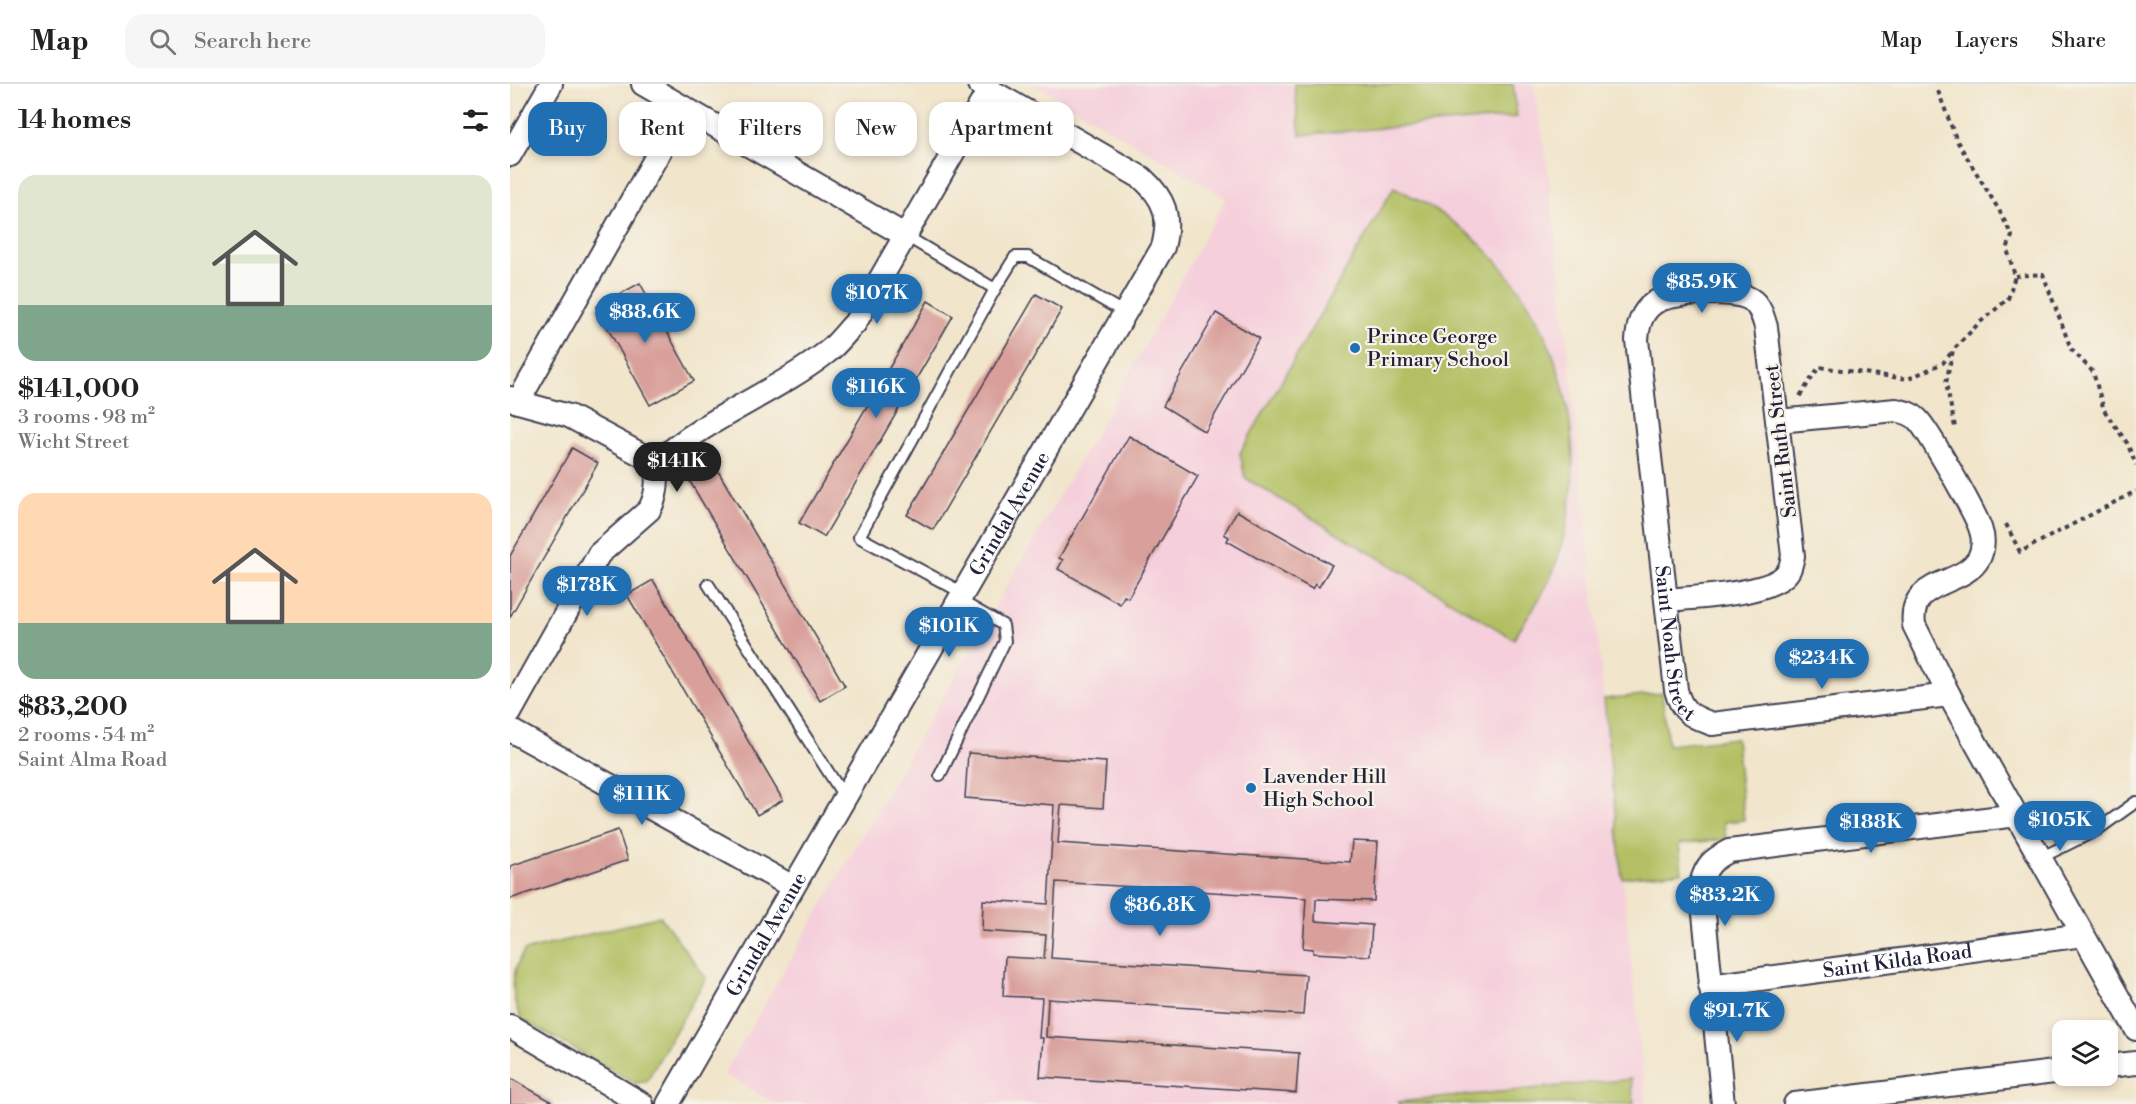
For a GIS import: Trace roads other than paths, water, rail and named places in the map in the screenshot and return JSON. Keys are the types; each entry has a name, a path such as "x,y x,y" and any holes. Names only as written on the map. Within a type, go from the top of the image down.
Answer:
{"street":[{"path":"510,155 551,84"},
{"path":"644,84 674,102"},
{"path":"510,713 599,554 649,510 657,493 657,463 677,444 786,380 828,352 855,323 906,236 984,87"},
{"name":"Grindal Avenue","path":"668,1104 1163,247 1167,232 1166,215 1162,200 1153,188 1126,167 984,87"},
{"path":"706,121 906,236"},
{"path":"656,156 514,403 569,416 657,463"},
{"name":"Saint Ruth Street","path":"1646,310 1653,303 1664,298 1720,292 1736,294 1752,300 1761,311 1766,327 1793,556 1790,569 1775,582 1763,588 1668,600"},
{"name":"Saint Noah Street","path":"1646,310 1638,328 1637,340 1668,600 1676,690 1680,702 1691,716 1712,724 1948,695"},
{"path":"1778,421 1896,410 1908,413 1923,426 1978,522 1983,545 1978,558 1970,567 1924,593 1916,602 1912,614 1914,625 1948,695 2136,1029"},
{"path":"510,730 793,887"},
{"path":"1723,1104 1701,884 1704,871 1715,859 1729,851 2016,815"},
{"name":"Saint Kilda Road","path":"1710,986 2083,935"},
{"path":"510,1026 642,1104"},
{"path":"2118,1065 2136,1063"},
{"path":"1795,1104 2052,1072"}],"lane":[{"path":"906,236 995,289"},
{"path":"940,775 1005,641 1003,626 961,597 859,537 995,289 1015,257 1028,257 1125,313"},
{"path":"708,584 844,798"},
{"path":"2040,858 2097,830 2136,802"}],"place":[{"name":"Prince George Primary School","path":"1355,348"},
{"name":"Lavender Hill High School","path":"1251,788"}]}
